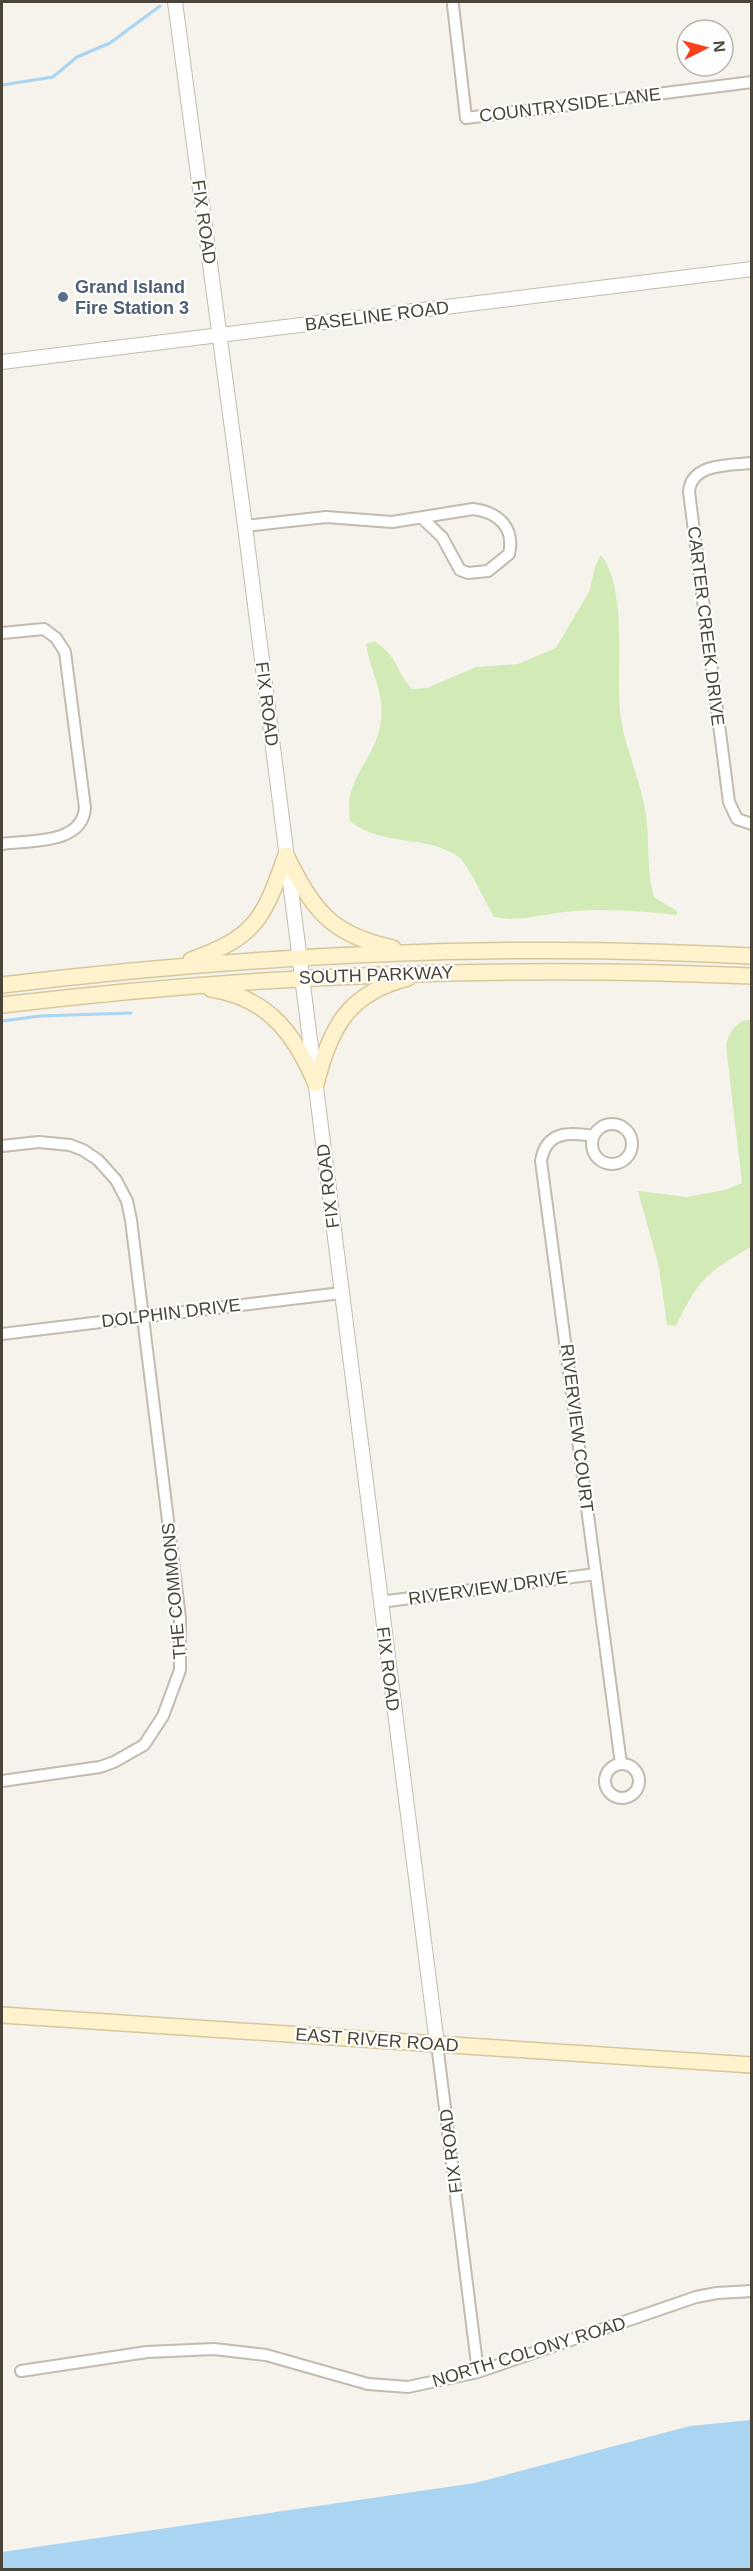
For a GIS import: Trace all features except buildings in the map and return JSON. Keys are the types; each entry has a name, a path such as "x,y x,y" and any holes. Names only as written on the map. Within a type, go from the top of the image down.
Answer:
{"main road":[{"path":"286,855 304,891 329,922 358,939 411,954"},
{"path":"171,967 232,943 248,931 266,908 286,855"},
{"name":"SOUTH PARKWAY","path":"2,985 171,967 299,958 592,950 752,956"},
{"name":"SOUTH PARKWAY","path":"2,1005 168,987 302,977 430,972 548,970 752,976"},
{"path":"316,1084 331,1036 352,1006 378,989 430,972"},
{"path":"168,987 224,991 267,1011 288,1031 316,1084"},
{"name":"EAST RIVER ROAD","path":"2,2015 752,2065"}],"street":[{"name":"FIX ROAD","path":"175,2 245,526 478,2372"},
{"name":"COUNTRYSIDE LANE","path":"453,5 466,118 752,82"},
{"name":"BASELINE ROAD","path":"2,362 752,268"},
{"name":"CARTER CREEK DRIVE","path":"752,463 706,469 693,478 689,492 729,802 737,819 752,825"},
{"path":"245,526 326,517 383,522 473,509 485,510 503,521 510,539 509,554 488,571 468,573 460,570 442,537 422,518"},
{"path":"2,633 44,629 56,638 65,652 85,808 82,822 70,833 2,844"},
{"name":"RIVERVIEW COURT","path":"593,1136 569,1132 560,1134 546,1146 542,1161 621,1764"},
{"name":"THE COMMONS","path":"2,1146 39,1142 70,1145 83,1150 109,1170 127,1201 144,1317 180,1618 180,1670 163,1716 144,1745 100,1767 2,1781"},
{"name":"DOLPHIN DRIVE","path":"2,1334 341,1293"},
{"name":"RIVERVIEW DRIVE","path":"380,1602 596,1574"},
{"name":"NORTH COLONY ROAD","path":"21,2371 147,2352 213,2349 266,2355 357,2382 388,2387 430,2384 478,2372 696,2297 752,2291"}],"green space":[{"path":"601,555 615,588 619,630 620,712 646,815 649,867 654,897 677,911 677,915 592,910 520,918 494,917 472,875 459,857 432,845 375,834 350,821 351,793 378,734 382,711 366,644 374,641 382,647 393,658 412,689 427,688 476,667 518,664 556,648 590,590 595,566"},
{"path":"751,1019 751,1247 724,1263 705,1279 691,1298 676,1326 667,1325 659,1267 638,1191 687,1197 725,1190 742,1183 726,1046 734,1028 741,1022"}],"water":[{"path":"751,2420 751,2569 2,2569 2,2552 475,2483 690,2426"}],"waterway":[{"path":"2,85 53,77 77,57 110,43 160,6"},
{"path":"2,1021 40,1016 131,1013"}],"place":[{"name":"Grand Island Fire Station 3","path":"63,297"}]}
